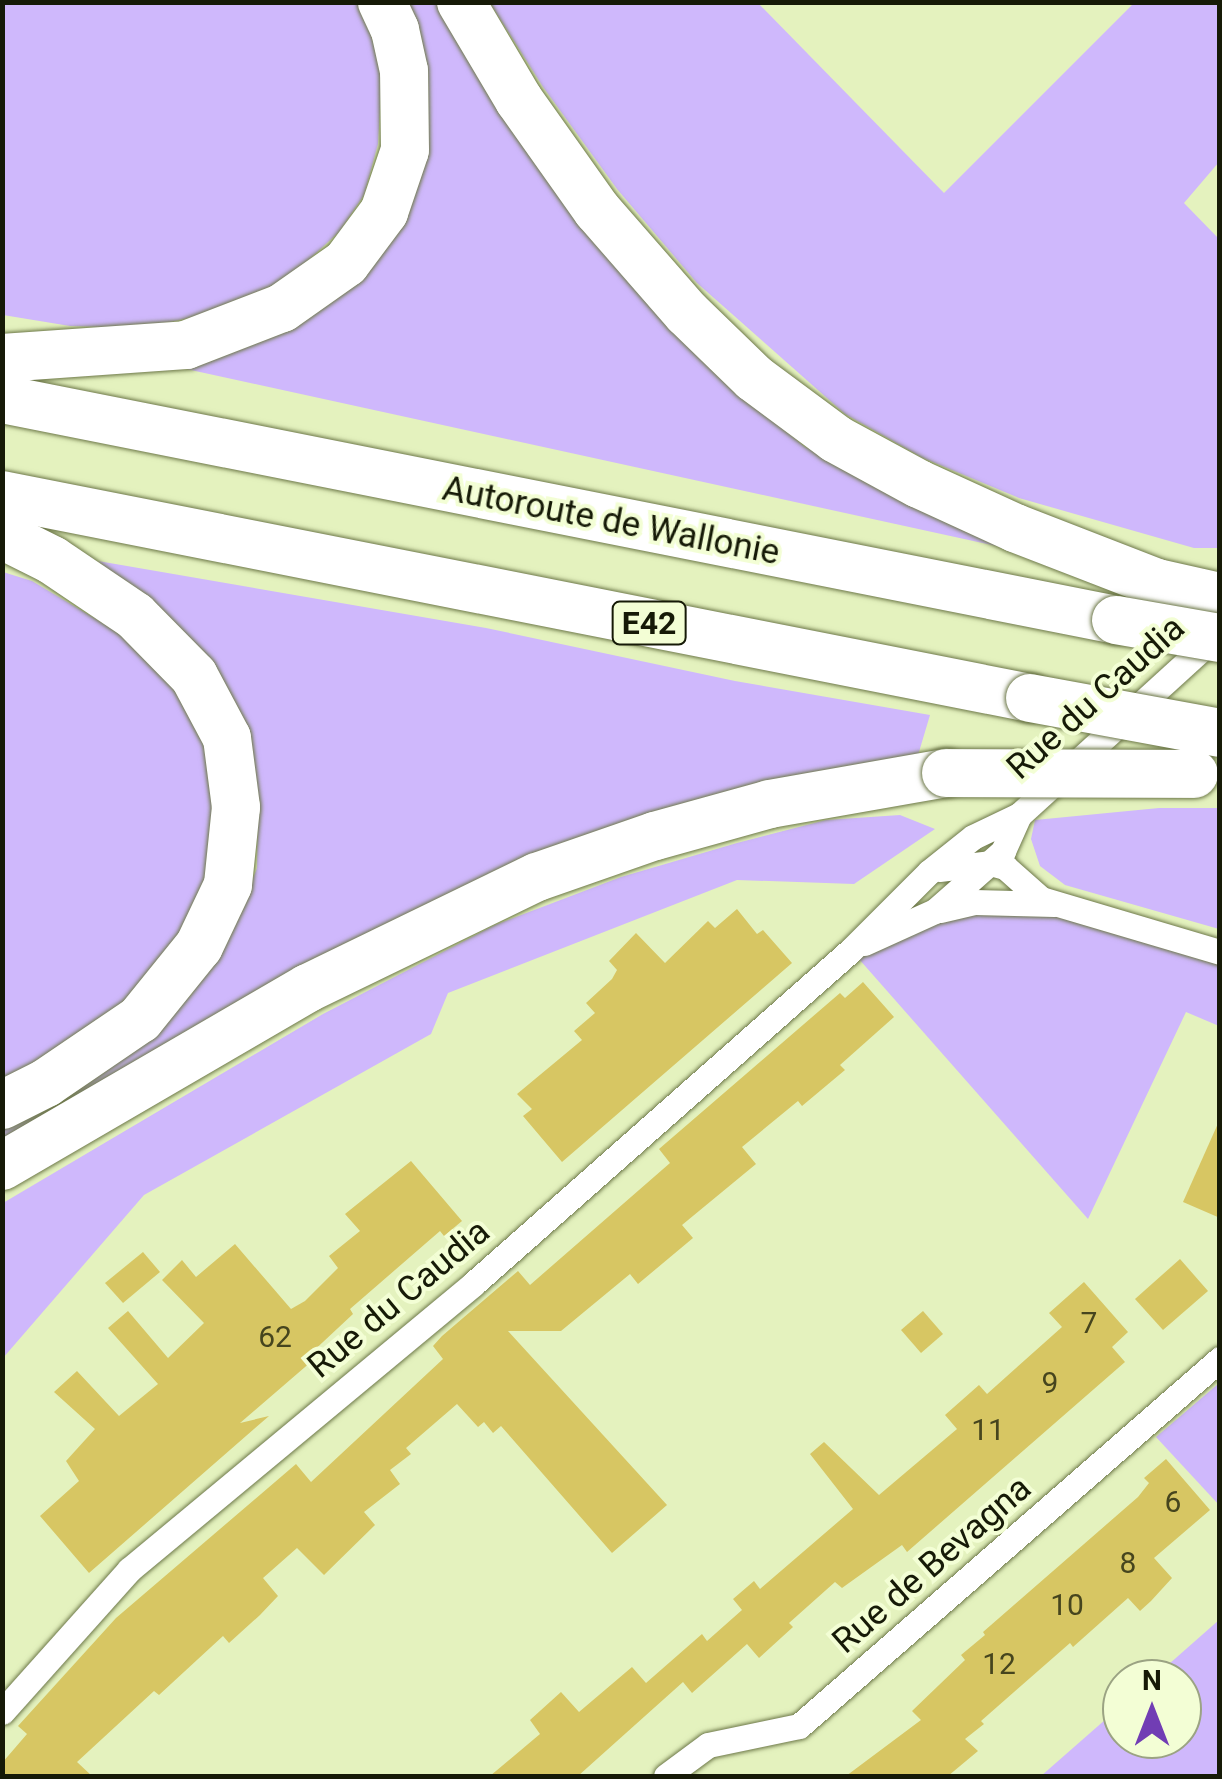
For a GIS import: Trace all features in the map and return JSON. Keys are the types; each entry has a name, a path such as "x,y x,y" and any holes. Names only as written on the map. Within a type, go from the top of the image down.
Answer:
{"highway":[{"path":"2,358 186,345 282,308 346,263 384,212 404,150 404,71 395,30 382,2"},
{"path":"460,2 519,100 597,210 687,314 754,378 836,439 919,484 1015,528 1157,583 1220,597"},
{"name":"Autoroute de Wallonie","path":"2,399 1116,620 1220,636"},
{"name":"E42","path":"2,495 1220,732"},
{"path":"2,535 52,560 134,616 194,676 226,738 236,807 228,885 200,946 140,1019 46,1083 2,1105"},
{"path":"2,1166 308,988 537,877 655,836 770,804 946,773 1206,775"}],"street":[{"name":"Rue du Caudia","path":"851,950 935,911 1015,826 1220,636"},
{"name":"Rue du Caudia","path":"8,1693 129,1570 473,1284 851,950 930,872 973,836 1015,826"},
{"path":"1015,826 1014,856 1029,887"},
{"path":"973,836 971,889 992,902"},
{"path":"930,872 1004,867 1041,899 1220,952"},
{"path":"935,911 992,902 1036,907 1057,904"},
{"name":"Rue de Bevagna","path":"666,1776 708,1745 799,1726 1220,1359"}],"shaded area":[{"path":"2,3 362,3 382,73 378,144 364,195 339,232 291,276 226,310 142,328 70,326 3,315"},
{"path":"404,3 436,3 495,100 724,380 805,447 1051,558 168,365 379,249"},
{"path":"490,3 758,3 944,193 1134,3 1219,3 1219,162 1184,203 1219,239 1219,548 1194,548 1019,498 923,458 845,414 697,283 617,189 543,87"},
{"path":"98,561 486,628 735,681 930,715 916,762 738,795 3,1152 3,1130 112,1062 191,995 234,927 257,868 258,804 154,610"},
{"path":"3,572 32,581 131,640 174,687 208,752 219,807 215,866 197,916 118,1011 3,1084"},
{"path":"1159,808 1219,808 1219,929 1065,885 1040,866 1031,839 1035,820"},
{"path":"900,815 935,829 854,884 737,880 448,993 431,1034 144,1195 3,1358 3,1203 323,1014 495,925 621,877 737,843 826,820"},
{"path":"991,902 1219,952 1219,1026 1186,1012 1088,1219 851,950"},
{"path":"1220,1386 1219,1505 1156,1437"},
{"path":"1219,1620 1219,1776 1041,1776 1102,1723 1102,1759 1202,1759 1202,1659 1175,1659"}],"building":[{"path":"737,909 757,934 763,930 792,963 562,1162 523,1116 532,1109 517,1094 582,1040 574,1031 595,1013 586,1003 612,979 617,970 609,961 636,933 665,963 708,921 715,928"},
{"path":"863,982 894,1017 840,1065 845,1070 802,1106 798,1101 742,1147 756,1164 682,1225 693,1238 638,1284 630,1274 561,1331 508,1331 667,1505 612,1553 501,1426 493,1433 484,1422 478,1427 457,1404 406,1448 411,1454 390,1470 400,1484 364,1512 375,1525 324,1575 297,1548 263,1578 278,1596 229,1643 223,1636 159,1695 154,1691 77,1762 92,1776 2,1776 2,1763 27,1734 18,1726 116,1618 296,1464 311,1482 443,1359 433,1346 442,1336 518,1271 530,1285 670,1163 659,1149 840,993 845,998"},
{"path":"1220,1119 1220,1218 1183,1202"},
{"path":"411,1161 462,1221 444,1236 440,1231 350,1309 353,1314 308,1356 312,1361 240,1423 269,1416 89,1573 40,1516 79,1481 66,1461 95,1429 54,1392 77,1371 119,1416 158,1384 108,1328 128,1311 168,1358 204,1323 162,1280 182,1260 196,1277 235,1244 291,1309 305,1301 338,1268 329,1256 360,1231 345,1214"},
{"path":"143,1252 160,1272 123,1303 105,1283"},
{"path":"1180,1259 1208,1291 1163,1330 1135,1299"},
{"path":"1084,1282 1128,1332 1112,1347 1125,1362 907,1552 902,1545 842,1588 835,1582 789,1623 793,1627 759,1658 747,1644 692,1693 683,1682 578,1776 490,1776 540,1734 530,1720 561,1692 579,1712 632,1667 646,1683 702,1634 707,1641 742,1610 733,1599 754,1581 760,1589 853,1509 810,1454 824,1442 879,1495 957,1429 945,1415 979,1385 987,1394 1062,1327 1049,1313"},
{"path":"923,1311 943,1334 921,1353 901,1330"},
{"path":"1166,1459 1210,1510 1154,1558 1172,1578 1151,1601 1140,1611 1128,1598 1073,1647 1070,1643 981,1721 984,1724 965,1739 978,1751 948,1776 846,1776 921,1720 912,1711 965,1660 961,1655 1138,1497 1149,1483 1144,1478"}]}
